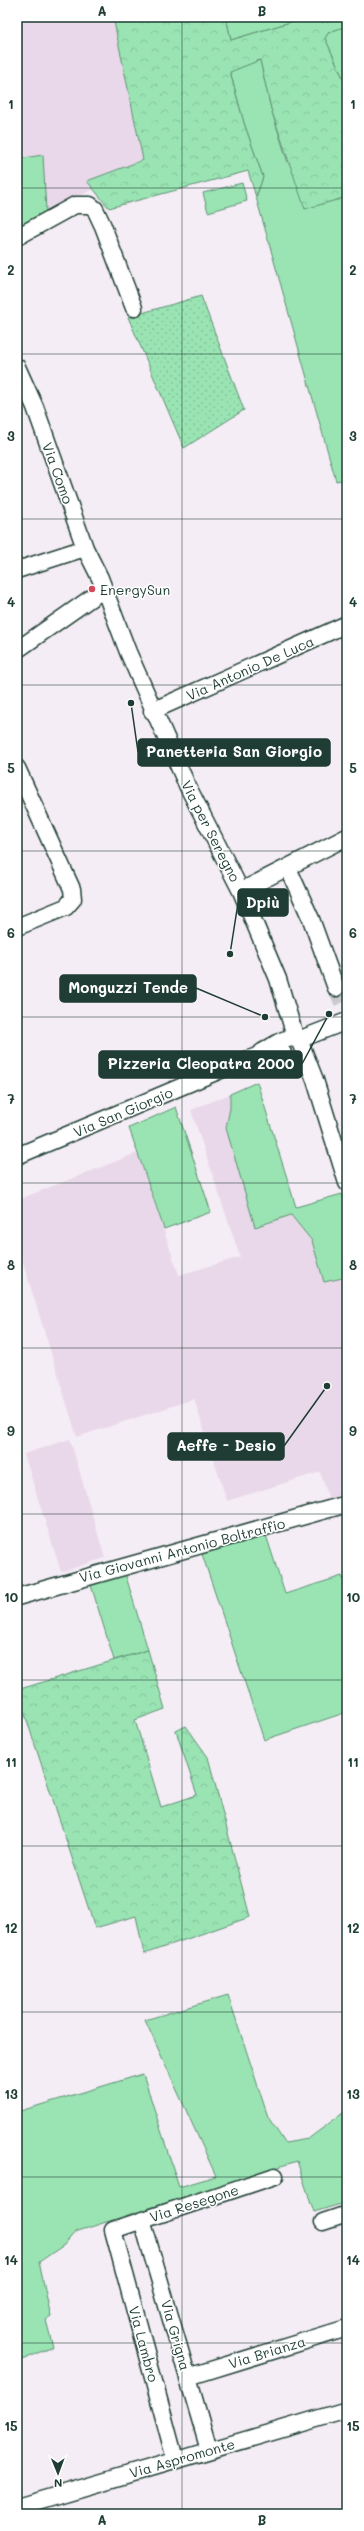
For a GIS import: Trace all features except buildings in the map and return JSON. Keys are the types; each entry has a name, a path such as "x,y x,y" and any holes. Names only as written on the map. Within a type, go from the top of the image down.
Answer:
{"street":[{"path":"17,237 75,205 90,205 95,209 103,226 134,308"},
{"name":"Via Como","path":"17,367 35,407 85,548 102,584"},
{"path":"17,570 85,548"},
{"path":"17,650 102,584"},
{"name":"Via per Seregno","path":"102,584 152,711 241,891 278,979 290,1018 292,1045 310,1069 347,1184"},
{"name":"Via Antonio De Luca","path":"152,711 347,624"},
{"path":"17,768 72,889 73,899 66,907 17,927"},
{"path":"241,891 347,838"},
{"path":"288,868 311,919 336,988"},
{"name":"Via San Giorgio","path":"17,1156 250,1058 292,1045 346,1016"},
{"name":"Via Giovanni Antonio Boltraffio","path":"17,1597 347,1504"},
{"name":"Via Resegone","path":"113,2230 275,2176"},
{"path":"323,2222 347,2214"},
{"name":"Via Grigna","path":"142,2220 209,2450"},
{"name":"Via Lambro","path":"113,2230 175,2459"},
{"name":"Via Brianza","path":"188,2377 347,2328"},
{"name":"Via Aspromonte","path":"17,2507 175,2459 347,2411"}],"shaded area":[{"path":"17,17 113,17 143,160 87,181 94,189 46,212 43,156 17,159"},
{"path":"230,1094 230,1108 226,1128 256,1227 291,1215 312,1241 324,1282 347,1277 347,1493 329,1499 320,1472 227,1501 194,1399 77,1437 17,1243 17,1200 137,1153 179,1275 240,1257 191,1110"},
{"path":"70,1439 105,1558 61,1572 24,1454"}],"green space":[{"path":"113,17 226,17 231,40 307,17 347,17 347,26 329,32 325,38 347,87 347,197 305,209 271,109 260,60 230,72 244,123 263,177 256,197 248,171 109,208 87,181 143,160"},
{"path":"226,17 307,17 231,40"},
{"path":"347,26 347,87 325,38 329,32"},
{"path":"260,60 271,109 288,163 337,200 347,197 347,479 336,481 256,197 263,177 244,123 230,71"},
{"path":"43,155 46,212 19,226 17,218 17,159"},
{"path":"242,183 247,201 208,212 203,193"},
{"path":"201,296 244,410 184,448 128,317"},
{"path":"257,1082 296,1207 342,1194 347,1210 347,1277 324,1282 312,1241 291,1215 255,1227 226,1128 230,1108 230,1094"},
{"path":"176,1107 211,1212 164,1229 129,1128"},
{"path":"266,1535 285,1594 342,1576 347,1593 347,1712 264,1740 202,1554"},
{"path":"125,1573 148,1650 114,1660 90,1582"},
{"path":"148,1650 165,1709 135,1720 161,1807 197,1795 176,1731 186,1726 208,1757 250,1917 144,1954 136,1916 95,1928 17,1690"},
{"path":"228,1995 268,2117 285,2143 308,2139 347,2110 347,2202 314,2212 297,2161 75,2232 64,2245 39,2262 51,2317 46,2320 53,2347 17,2362 17,2112 143,2074 179,2187 216,2176 145,2020"}],"tunnel":[{"path":"336,988 345,1010"}],"place":[{"name":"EnergySun","path":"92,589"},
{"name":"Panetteria San Giorgio","path":"131,703"},
{"name":"Dpiù","path":"230,954"},
{"name":"Pizzeria Cleopatra 2000","path":"329,1014"},
{"name":"Monguzzi Tende","path":"265,1017"},
{"name":"Aeffe - Desio","path":"327,1386"}]}
